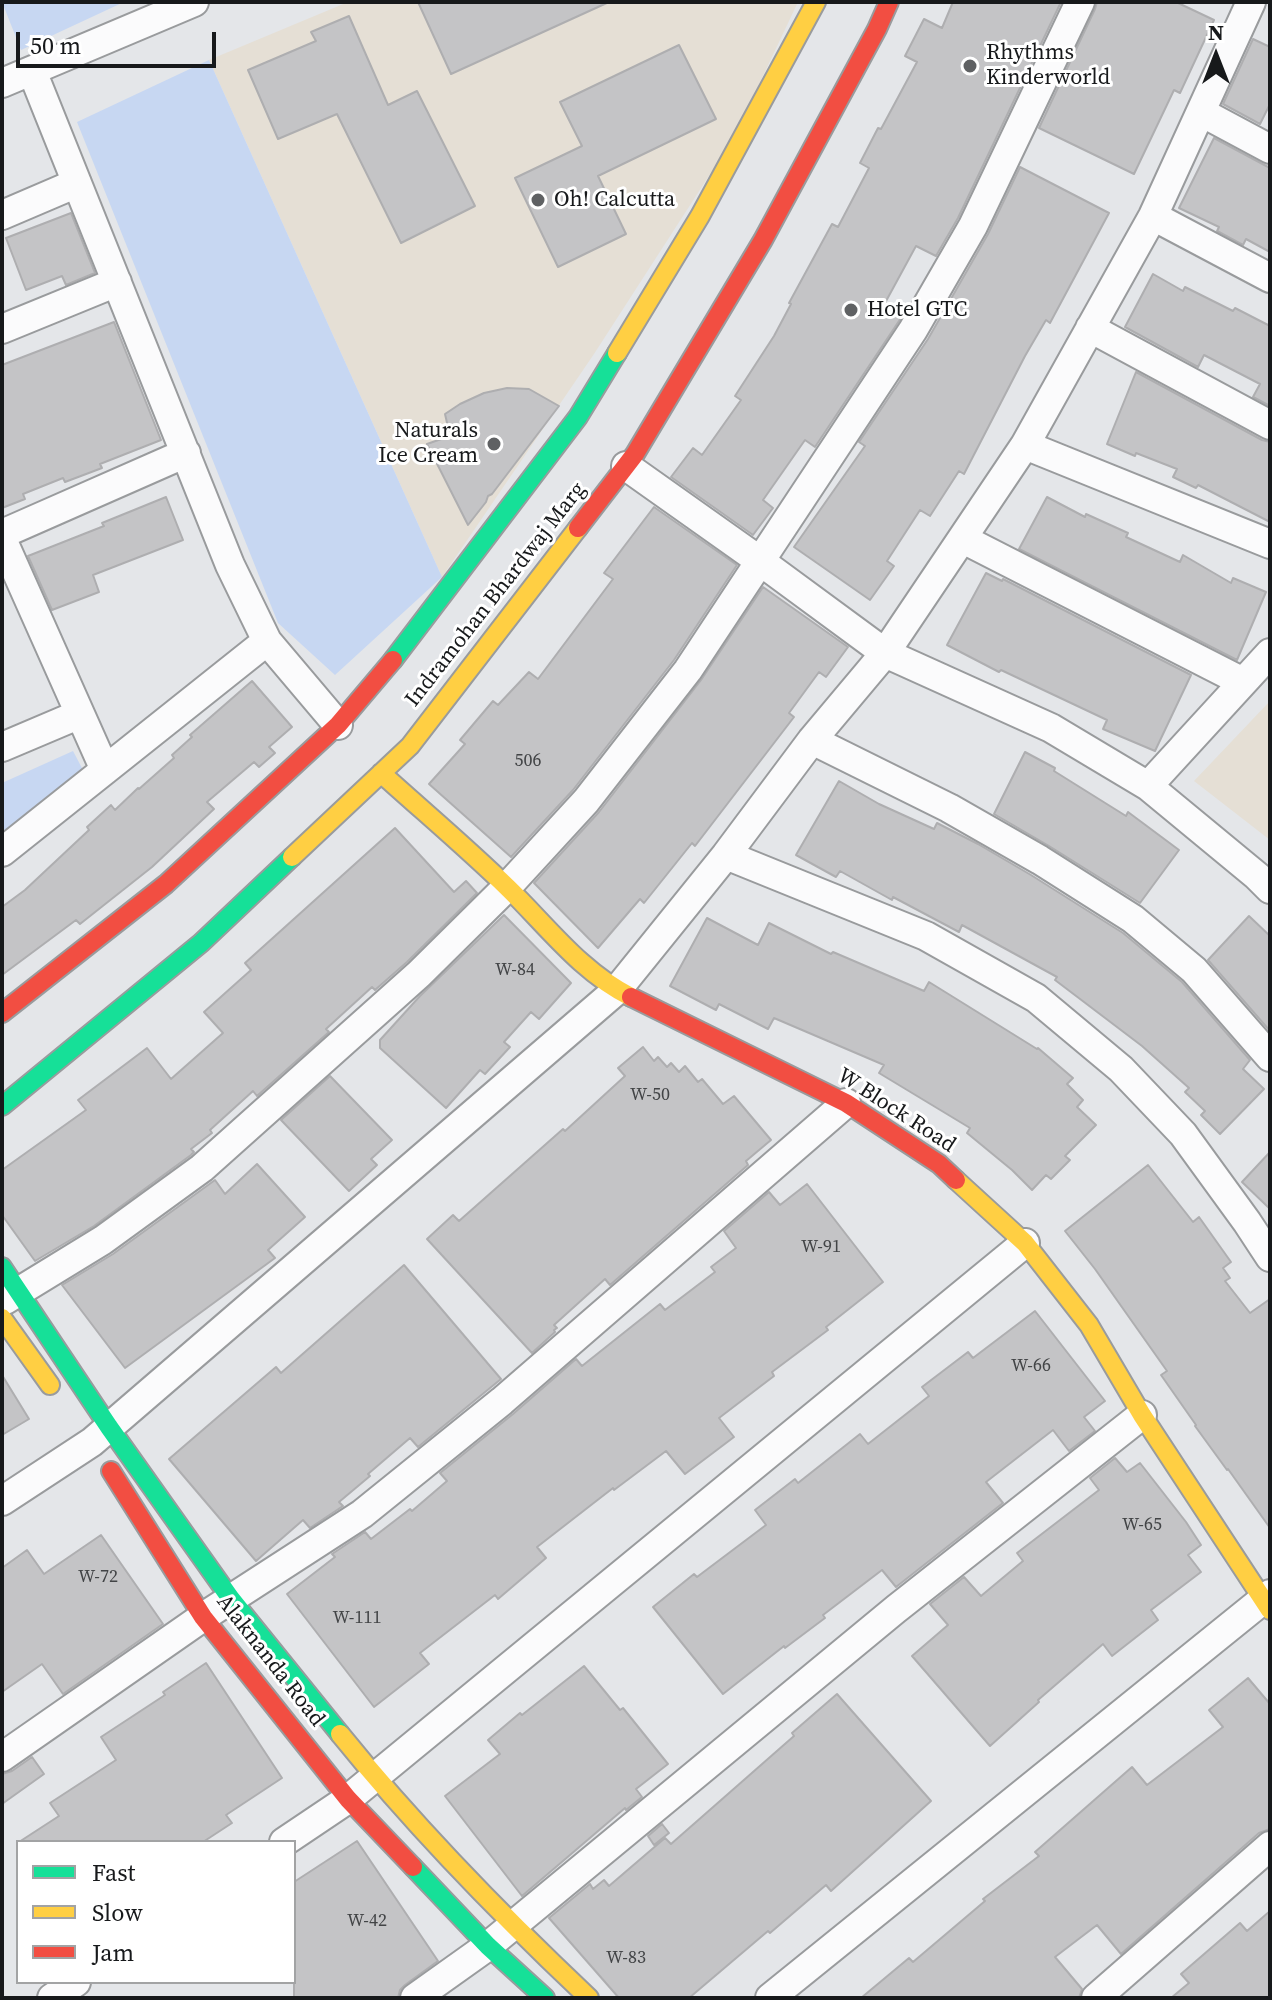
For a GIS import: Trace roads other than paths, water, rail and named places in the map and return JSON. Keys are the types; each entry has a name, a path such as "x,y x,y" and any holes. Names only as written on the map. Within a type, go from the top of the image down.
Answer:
{"street":[{"path":"194,2 11,75 77,183 230,565 267,641 338,725"},
{"name":"Indramohan Bhardwaj Marg","path":"2,1013 166,884 338,725 378,680 578,417 700,216 816,2"},
{"name":"Indramohan Bhardwaj Marg","path":"2,1106 201,943 410,746 635,454 763,240 889,2"},
{"path":"10,1297 103,1240 202,1168 419,974 507,887 586,801 688,670 913,330 966,239 1080,2"},
{"path":"2,1501 95,1433 617,990 726,855 812,740 885,653 1025,445 1153,216 1251,2"},
{"path":"1201,112 1270,149"},
{"path":"2,215 77,183"},
{"path":"1153,216 1270,278"},
{"path":"2,329 117,282"},
{"path":"1090,328 1270,425"},
{"path":"1025,445 1270,544"},
{"path":"105,770 2,536 186,453"},
{"path":"626,466 885,653 1051,728 1148,786 1270,889"},
{"path":"963,539 1243,682"},
{"path":"2,852 267,641"},
{"path":"1148,786 1270,653"},
{"path":"2,747 80,714"},
{"path":"812,740 949,808 1040,860 1133,919 1194,970 1270,1057"},
{"name":"W Block Road","path":"381,773 507,887 582,964 617,990 846,1103 939,1164 1025,1243 1089,1325 1142,1415 1268,1601"},
{"path":"726,855 926,936 1036,998 1121,1069 1183,1134 1270,1257"},
{"path":"2,1757 203,1617 362,1514 502,1401 846,1103"},
{"path":"287,1840 348,1799 1025,1243"},
{"path":"2,1267 10,1297 95,1433 375,1777 513,1926 589,1998"},
{"path":"2,1318 65,1405"},
{"path":"415,1998 513,1926 896,1609 1142,1415"},
{"name":"Alaknanda Road","path":"95,1433 203,1617 348,1799 488,1946 545,1998"},
{"path":"770,1998 1268,1601"},
{"path":"1096,1998 1270,1846"},
{"path":"52,1998 73,1984"}],"place":[{"name":"Rhythms Kinderworld","path":"970,66"},
{"name":"Oh! Calcutta","path":"538,200"},
{"name":"Hotel GTC","path":"851,310"},
{"name":"Naturals Ice Cream","path":"494,444"}]}
